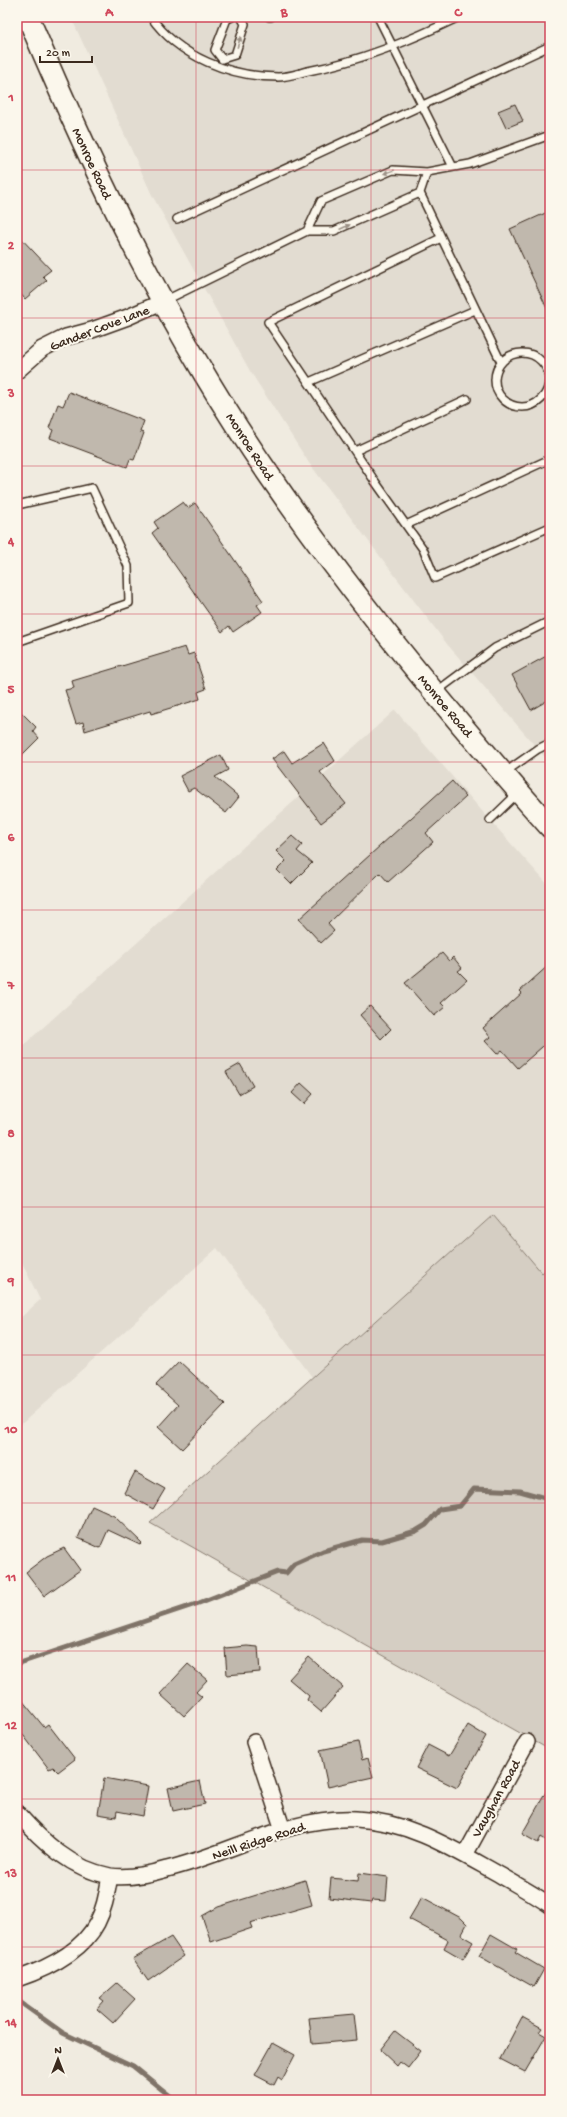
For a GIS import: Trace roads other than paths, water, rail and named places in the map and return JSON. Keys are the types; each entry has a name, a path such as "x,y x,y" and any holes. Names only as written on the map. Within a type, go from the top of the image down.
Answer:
{"main road":[{"name":"Monroe Road","path":"25,21 104,190 164,301 216,391 275,484 352,588 435,693 519,791 549,823"}],"street":[{"name":"Gander Cove Lane","path":"17,371 42,349 61,340 128,317 164,301"},
{"path":"254,1742 283,1830"},
{"name":"Vaughan Road","path":"465,1855 526,1742"},
{"name":"Neill Ridge Road","path":"17,1813 48,1846 83,1867 110,1876 130,1876 181,1866 283,1830 328,1820 376,1821 416,1832 465,1855 550,1905"},
{"path":"17,1980 52,1965 89,1936 97,1924 104,1908 110,1876"}],"lane":[{"path":"151,17 157,26 188,53 220,63 249,75 280,77 341,65 392,46 460,17"},
{"path":"220,63 215,50 227,19 232,17"},
{"path":"220,63 235,55 245,24 241,17"},
{"path":"378,17 453,167"},
{"path":"178,219 550,46"},
{"path":"307,231 321,201 393,170 427,172 470,164 550,135"},
{"path":"427,172 420,193 475,310 502,362"},
{"path":"164,301 307,231 334,232 420,193"},
{"path":"441,238 268,322 355,451 423,548 435,578 550,528"},
{"path":"309,382 475,310"},
{"path":"521,353 533,355 546,367 549,383 547,392 534,405 515,407 507,403 496,388 494,379 496,370 502,362 508,357 521,353"},
{"path":"355,451 467,399"},
{"path":"406,525 550,458"},
{"path":"17,505 92,488 128,566 129,603 17,642"},
{"path":"435,693 496,648 550,621"},
{"path":"504,773 538,749 550,743"},
{"path":"490,820 519,791"}],"waterway":[{"path":"17,1664 199,1603 278,1572 286,1573 294,1564 323,1551 362,1540 382,1541 416,1531 426,1525 440,1509 460,1506 474,1489 520,1491 545,1498 550,1497"},
{"path":"17,2000 63,2033 133,2066 175,2100"}]}
